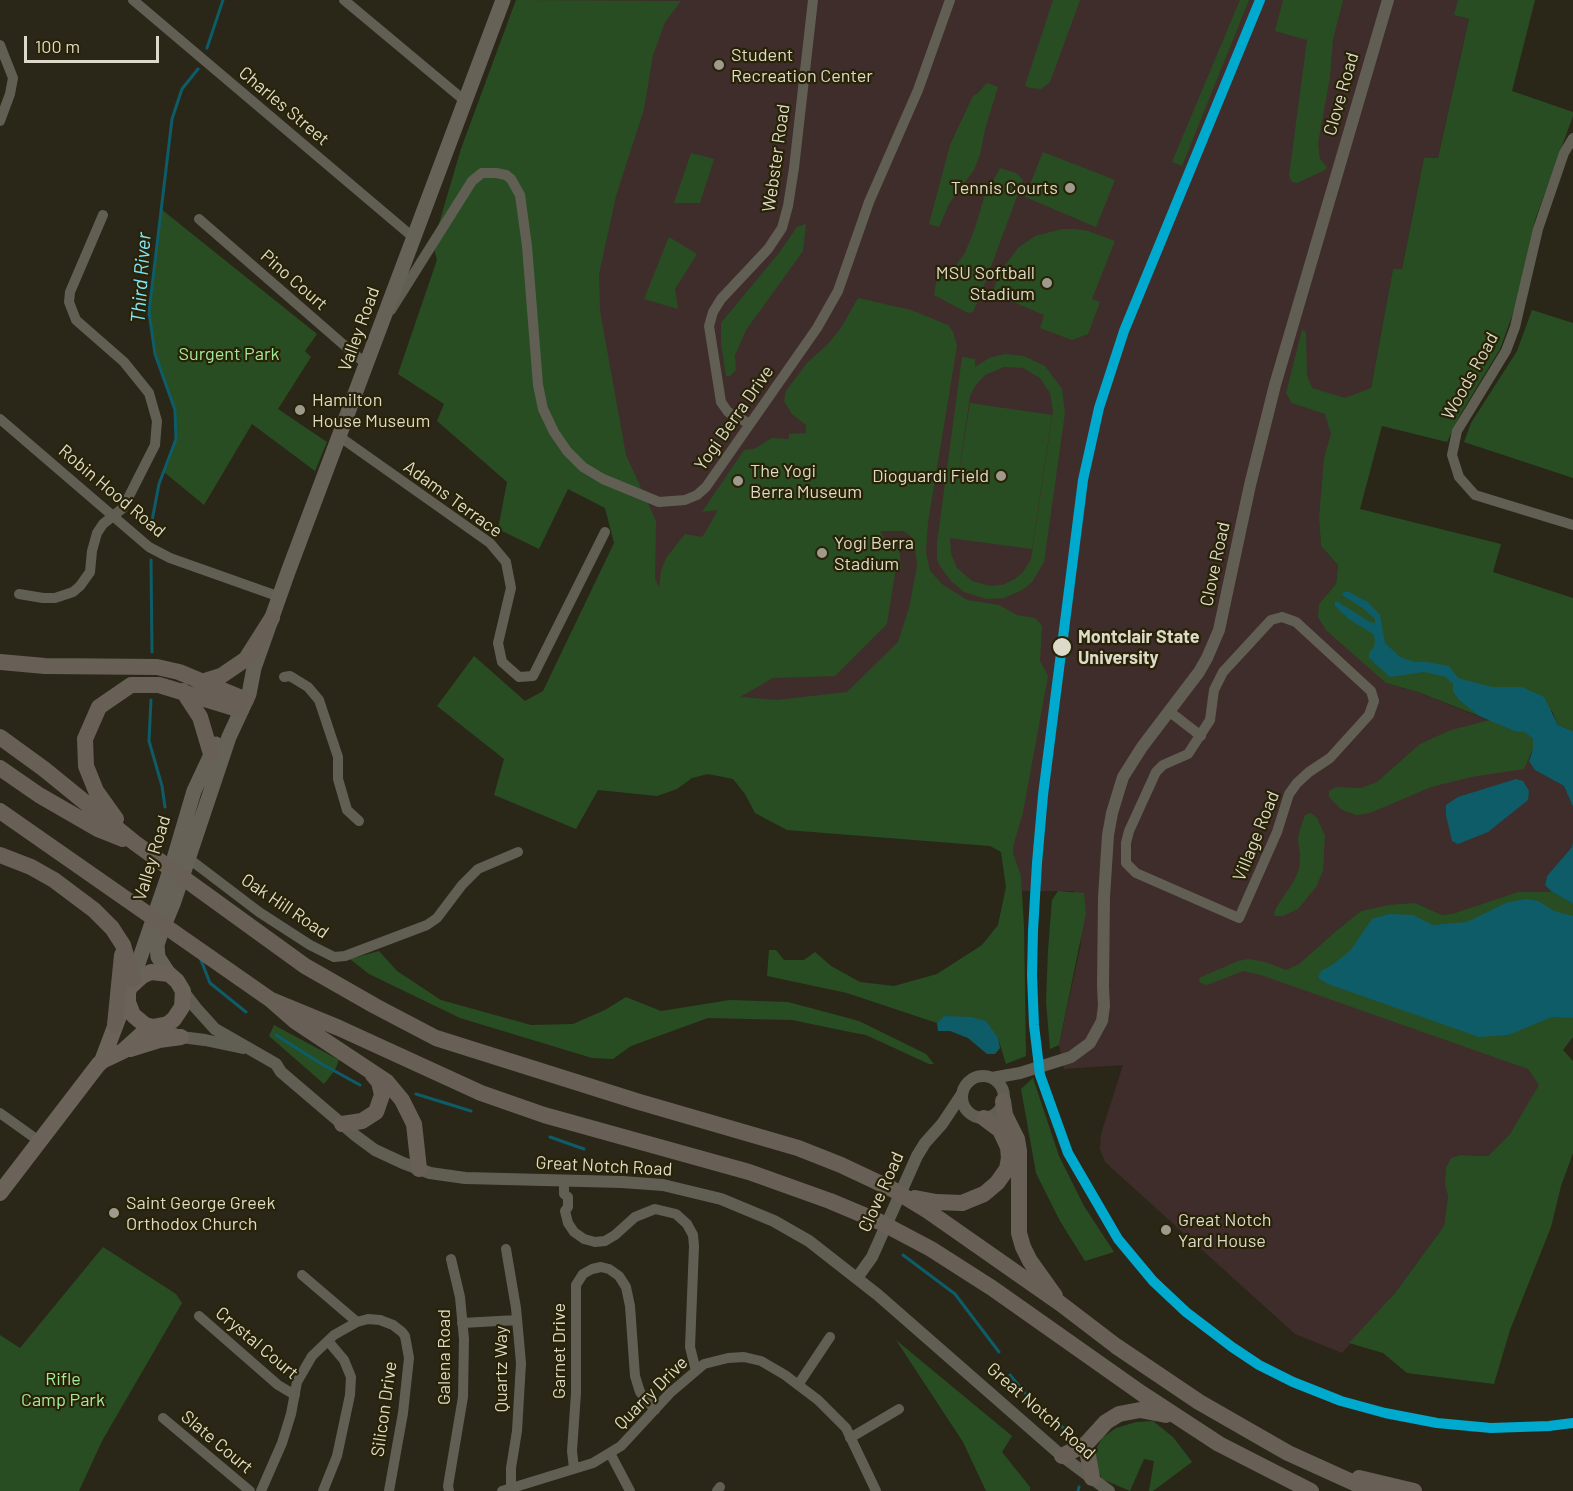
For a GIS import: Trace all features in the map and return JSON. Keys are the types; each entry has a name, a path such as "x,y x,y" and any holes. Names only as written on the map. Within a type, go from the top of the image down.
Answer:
{"highway":[{"path":"202,682 221,676 246,659 272,618"},
{"path":"4,664 158,667 179,672 202,682 239,704"},
{"path":"135,843 96,791 86,766 85,739 99,706 131,686 159,685 239,704"},
{"path":"183,691 200,717 211,754"},
{"path":"0,737 135,843 305,966 436,1038 636,1101 798,1148 841,1164 928,1211 1061,1304 1116,1346 1199,1402 1248,1432 1372,1491"},
{"path":"0,768 39,795 98,829 135,843"},
{"path":"0,811 271,1000 295,1021 387,1082 408,1111 414,1124 419,1168"},
{"path":"0,823 117,894"},
{"path":"0,855 31,867 94,909 112,928 123,945 130,986"},
{"path":"115,1025 123,945"},
{"path":"271,1000 339,1028 481,1093 544,1115 749,1172 880,1222 931,1249 992,1288 1183,1422 1219,1444 1311,1491"},
{"path":"342,1124 367,1119 379,1107 381,1090 373,1074"},
{"path":"1003,1098 1005,1115 1017,1139 1019,1151 1019,1233 1030,1261 1061,1304"},
{"path":"902,1195 936,1203 954,1204 976,1198 991,1189 1006,1169 1009,1153 1003,1136 995,1126 980,1117"},
{"path":"1062,1456 1086,1444 1106,1422 1119,1414 1140,1410 1154,1411 1183,1422"},
{"path":"1086,1444 1092,1478"},
{"path":"1324,1470 1414,1491"}],"main road":[{"name":"Valley Road","path":"169,974 158,957 157,945 229,737 242,686 252,672 503,0"},
{"name":"Valley Road","path":"0,1193 102,1061 173,862 194,792 211,754 239,704"},
{"path":"151,972 169,974 183,991 183,1007 168,1024 156,1027 145,1024 133,1015 128,1002 130,986 151,972"},
{"name":"Valley Road","path":"102,1061 123,1051 143,1033 156,1027"},
{"path":"123,1051 159,1040 181,1037"}],"street":[{"name":"Charles Street","path":"133,0 414,238"},
{"path":"344,0 465,101"},
{"name":"Webster Road","path":"750,424 728,412 721,402 710,326 713,312 721,299 768,249 782,228 794,168 813,0"},
{"name":"Yogi Berra Drive","path":"381,325 472,181 482,173 496,172 506,175 511,179 520,195 527,246 540,398 548,421 567,451 583,467 603,479 658,502 691,498 706,487 817,328 838,291 869,202 918,90 950,0"},
{"name":"Clove Road","path":"857,1278 872,1257 907,1175 925,1143 942,1125 962,1094 964,1086 972,1079 981,1076 992,1078 1020,1073 1064,1060 1078,1054 1090,1043 1099,1029 1104,1005 1104,897 1108,835 1112,813 1123,777 1207,658 1219,630 1250,485 1275,384 1388,0"},
{"path":"0,45 13,78 0,121"},
{"name":"Woods Road","path":"1573,138 1564,153 1538,229 1517,319 1506,351 1457,431 1452,455 1459,477 1475,495 1573,525"},
{"path":"19,594 55,598 73,592 80,586 90,572 97,533 126,503 155,445 157,421 149,393 135,373 76,320 71,312 70,292 103,215"},
{"name":"Pino Court","path":"199,219 367,365"},
{"name":"Robin Hood Road","path":"0,419 150,547 170,558 280,597"},
{"name":"Adams Terrace","path":"340,437 490,543 507,562 511,588 498,643 502,662 519,677 533,676 605,532"},
{"name":"Village Road","path":"1275,618 1289,618 1296,622 1374,696 1373,708 1369,715 1330,758 1308,772 1289,794 1277,832 1239,918 1136,873 1126,863 1126,843 1129,831 1156,772 1163,765 1184,757 1201,736 1212,715 1216,682 1253,639 1275,618"},
{"path":"284,676 290,676 308,687 319,700 338,757 339,779 347,810 359,821"},
{"path":"1170,712 1201,736"},
{"name":"Oak Hill Road","path":"188,858 259,912 310,945 334,957 345,956 427,925 437,918 462,885 478,869 518,852"},
{"name":"Great Notch Road","path":"183,991 215,1029 276,1064 281,1072 375,1150 430,1173 465,1178 663,1185 721,1199 757,1213 792,1231 809,1241 857,1278 975,1378 1062,1456 1109,1491"},
{"name":"Great Notch Road","path":"156,1027 181,1037 253,1050"},
{"path":"942,1125 962,1118 993,1115 998,1112 1003,1098 1020,1073"},
{"path":"992,1078 997,1082 1003,1098"},
{"path":"962,1094 964,1107 980,1117"},
{"path":"0,1113 39,1141"},
{"path":"564,1180 564,1194 568,1197 566,1211 568,1223 574,1232 584,1239 595,1242 605,1241 635,1217 655,1209 676,1214 687,1224 693,1235 694,1246 690,1347 696,1371"},
{"name":"Quartz Way","path":"506,1249 517,1320 520,1363 517,1431 507,1490"},
{"name":"Galena Road","path":"449,1491 463,1397 460,1297 451,1259"},
{"name":"Garnet Drive","path":"574,1468 572,1451 576,1394 576,1285 583,1274 592,1269 601,1267 609,1269 619,1276 626,1287 630,1306 635,1376 640,1392 655,1410"},
{"path":"261,1491 282,1443 297,1382 312,1356 328,1341 357,1322 302,1275"},
{"name":"Crystal Court","path":"200,1316 278,1385 295,1395"},
{"name":"Silicon Drive","path":"357,1322 380,1320 393,1325 402,1332 406,1342 409,1358 403,1413 389,1491"},
{"path":"462,1323 517,1320"},
{"path":"798,1385 830,1337"},
{"path":"323,1491 337,1456 350,1395 351,1377 344,1360 328,1341"},
{"name":"Quarry Drive","path":"507,1490 593,1462 610,1453 621,1446 670,1393 704,1364 728,1358 744,1358 761,1361 785,1375 846,1428 876,1491"},
{"path":"850,1438 899,1409"},
{"name":"Slate Court","path":"163,1418 250,1491"},
{"path":"610,1453 630,1491"}],"shaded area":[{"name":"Montclair State University","path":"516,0 1458,0 1455,15 1469,19 1438,158 1424,158 1402,269 1393,269 1371,388 1319,519 1321,546 1338,565 1336,584 1319,604 1386,683 1418,692 1514,731 1535,770 1564,786 1573,807 1573,841 1572,847 1547,876 1545,885 1552,892 1518,892 1455,913 1442,915 1415,903 1361,911 1299,964 1528,1069 1540,1085 1510,1134 1488,1156 1461,1155 1446,1185 1448,1196 1444,1226 1395,1293 1342,1353 1295,1334 1105,1162 1100,1149 1101,1134 1123,1065 1064,1069 1059,1045 1081,944 1074,891 1014,891 1013,853 741,710 638,601 631,518 398,374 437,260 433,244 461,149"}],"green space":[{"path":"516,0 681,1 665,22 653,55 644,109 616,196 599,274 600,311 626,455 656,521 655,578 659,588 661,571 666,558 685,534 702,537 705,533 718,510 702,512 744,450 754,449 772,438 789,439 789,434 806,433 806,425 792,414 784,401 786,391 807,363 828,344 841,328 858,298 911,310 948,325 953,332 957,346 928,522 926,552 930,571 942,584 967,600 999,605 1017,615 1035,618 1042,626 1040,661 1048,676 1023,812 1013,847 1021,876 1026,1056 1006,1064 998,1038 945,1016 937,1023 847,993 767,976 769,950 776,950 784,960 804,960 815,952 831,966 860,982 894,986 937,974 982,945 998,925 1006,887 1001,852 990,846 787,830 755,813 745,794 733,779 708,774 692,778 677,789 657,796 598,790 576,829 494,795 504,759 437,706 474,656 525,701 543,691 614,543 605,508 568,489 539,549 498,529 507,482 437,421 444,404 398,374 437,260 433,244 461,149","holes":["880,531 904,531 914,539 917,566 909,608 898,642 847,692 777,700 740,697 773,678 835,676 887,624 895,573 901,569 899,547 889,546"]},
{"path":"1053,0 1080,0 1050,82 1041,89 1030,88 1025,86"},
{"path":"1240,0 1249,0 1182,166 1172,162"},
{"path":"1283,0 1343,0 1333,39 1330,77 1318,143 1320,159 1327,167 1297,183 1292,182 1289,176 1307,40 1275,31"},
{"path":"1458,0 1535,0 1512,91 1573,112 1573,116 1535,220 1516,305 1500,349 1460,415 1447,442 1382,426 1360,509 1501,544 1493,572 1573,598 1573,731 1558,725 1552,711 1479,716 1418,692 1386,683 1326,630 1318,617 1319,604 1336,584 1338,565 1321,546 1319,519 1324,458 1331,434 1325,414 1292,403 1286,393 1302,330 1306,332 1307,375 1312,388 1345,398 1371,388 1393,269 1402,269 1424,158 1438,158 1469,19 1454,15"},
{"path":"987,83 998,87 974,170 950,202 939,227 929,224 950,145 973,96"},
{"name":"Tennis Courts","path":"1043,152 1115,180 1096,227 1025,197"},
{"path":"691,153 714,159 700,203 674,203"},
{"path":"1000,168 1016,173 1023,180 982,291 973,312 968,313 934,295 936,283 944,270 957,264 965,253 984,198"},
{"name":"Surgent Park","path":"161,209 317,334 305,351 311,357 278,409 327,442 315,471 252,424 204,505 164,472 176,439 175,410 155,354 149,312"},
{"path":"806,224 803,251 746,330 735,355 736,370 730,376 726,376 721,344 721,323 779,253 797,227"},
{"name":"MSU Softball Stadium","path":"1062,229 1088,231 1115,241 1092,299 1100,302 1088,334 1072,340 1040,328 1044,315 992,293 999,274 1018,248 1035,236"},
{"path":"669,237 697,254 675,289 678,309 644,299"},
{"path":"1532,310 1573,323 1573,478 1464,442 1471,423 1517,351"},
{"path":"1005,354 1024,356 1045,366 1062,389 1065,413 1044,562 1032,582 1022,590 1004,598 986,599 964,592 951,581 937,559 937,543 962,357 975,359 975,367 989,358","holes":["1004,367 1023,368 1040,378 1050,393 1053,411 1031,559 1023,572 1015,579 1002,585 990,586 972,581 957,568 951,554 950,538 1032,549 1052,415 970,403 954,506 970,396 985,375"]},
{"path":"1490,720 1514,731 1525,731 1533,739 1533,749 1524,769 1471,777 1431,787 1370,813 1357,815 1342,810 1329,797 1329,791 1336,787 1361,788 1377,782 1420,744 1451,730"},
{"path":"1311,813 1317,818 1325,836 1323,871 1316,887 1298,909 1283,916 1275,916 1276,908 1299,869 1300,829 1305,815"},
{"path":"1058,891 1084,893 1086,913 1059,1045 1050,1049 1046,1002 1048,950 1052,900"},
{"path":"1518,892 1552,892 1573,903 1573,1037 1563,1050 1573,1061 1573,1153 1561,1186 1551,1227 1510,1330 1494,1384 1407,1373 1383,1353 1349,1343 1395,1293 1444,1226 1448,1196 1445,1184 1446,1168 1451,1158 1461,1155 1488,1156 1510,1134 1539,1085 1528,1069 1261,975 1243,971 1207,985 1200,983 1199,978 1238,961 1249,959 1286,970 1299,964 1361,911 1389,905 1415,903 1442,915 1455,913"},
{"path":"379,951 397,971 441,1000 531,1025 573,1024 605,1010 626,997 661,1011 730,1000 788,1002 859,1021 926,1054 934,1064 929,1064 866,1035 792,1020 708,1018 631,1046 613,1059 592,1058 460,1018 369,974 350,959"},
{"path":"274,1025 339,1060 335,1070 324,1084 269,1036"},
{"path":"1033,1078 1059,1156 1084,1206 1114,1252 1085,1261 1060,1221 1036,1173 1021,1089"},
{"name":"Rifle Camp Park","path":"103,1247 176,1294 182,1303 102,1441 79,1491 0,1491 0,1335 20,1348"},
{"path":"896,1340 1012,1436 1002,1452 1030,1487 1030,1491 986,1491 963,1442"},
{"path":"1153,1421 1173,1437 1192,1462 1153,1491 1149,1491 1154,1461 1144,1459 1130,1491 1102,1479 1092,1457 1102,1438 1116,1428 1136,1422"}],"water":[{"path":"1344,592 1349,592 1368,602 1380,615 1385,643 1400,657 1415,662 1449,666 1458,678 1492,687 1522,687 1544,697 1558,725 1573,731 1573,807 1564,786 1535,770 1529,761 1533,739 1525,732 1514,731 1479,716 1459,700 1453,691 1453,684 1446,677 1424,672 1390,677 1369,658 1369,653 1374,647 1373,634 1349,619 1335,606 1335,602 1370,622 1375,623 1375,619 1342,595"},
{"path":"1516,779 1523,781 1529,791 1528,800 1488,832 1458,844 1452,841 1446,805 1458,797"},
{"path":"1573,841 1572,903 1552,892 1545,885 1547,876 1572,847"},
{"path":"1525,899 1538,901 1554,911 1573,916 1573,1018 1552,1017 1508,1035 1479,1037 1328,984 1318,978 1321,971 1350,951 1372,919 1389,914 1413,915 1433,925 1467,922 1506,903"},
{"path":"944,1016 971,1017 986,1021 998,1038 1000,1048 995,1054 987,1054 968,1038 950,1031 938,1031 937,1023"}],"waterway":[{"name":"Third River","path":"207,48 223,0"},
{"name":"Third River","path":"151,526 159,484 176,439 175,410 155,354 149,312 172,119 182,89 198,69"},
{"name":"Third River","path":"151,560 152,652"},
{"name":"Third River","path":"151,700 149,741 162,786 165,807"},
{"name":"Third River","path":"201,960 210,983 246,1012"},
{"name":"Third River","path":"276,1035 360,1085"},
{"name":"Third River","path":"416,1094 471,1111"},
{"name":"Third River","path":"550,1137 584,1149"},
{"name":"Third River","path":"903,1255 955,1294 999,1352"},
{"name":"Third River","path":"1010,1375 1035,1405 1066,1430 1072,1441"},
{"name":"Third River","path":"1078,1491 1079,1487"}],"railway":[{"path":"1052,1107 1040,1075 1037,1057 1032,975 1033,931 1043,795 1083,480 1099,408 1124,331 1260,0"}],"transit line":[{"path":"1260,0 1124,331 1099,408 1083,480 1043,795 1037,863 1032,975 1034,1025 1040,1075 1068,1153 1118,1239 1153,1281 1186,1312 1259,1365 1293,1382 1341,1401 1385,1413 1437,1423 1491,1428 1573,1423"}],"place":[{"name":"Student Recreation Center","path":"719,65"},
{"name":"Tennis Courts","path":"1070,188"},
{"name":"MSU Softball Stadium","path":"1047,283"},
{"name":"Hamilton House Museum","path":"300,410"},
{"name":"Dioguardi Field","path":"1001,476"},
{"name":"The Yogi Berra Museum","path":"738,481"},
{"name":"Yogi Berra Stadium","path":"822,553"},
{"name":"Montclair State University","path":"1062,647"},
{"name":"Saint George Greek Orthodox Church","path":"114,1213"},
{"name":"Great Notch Yard House","path":"1166,1230"}]}
